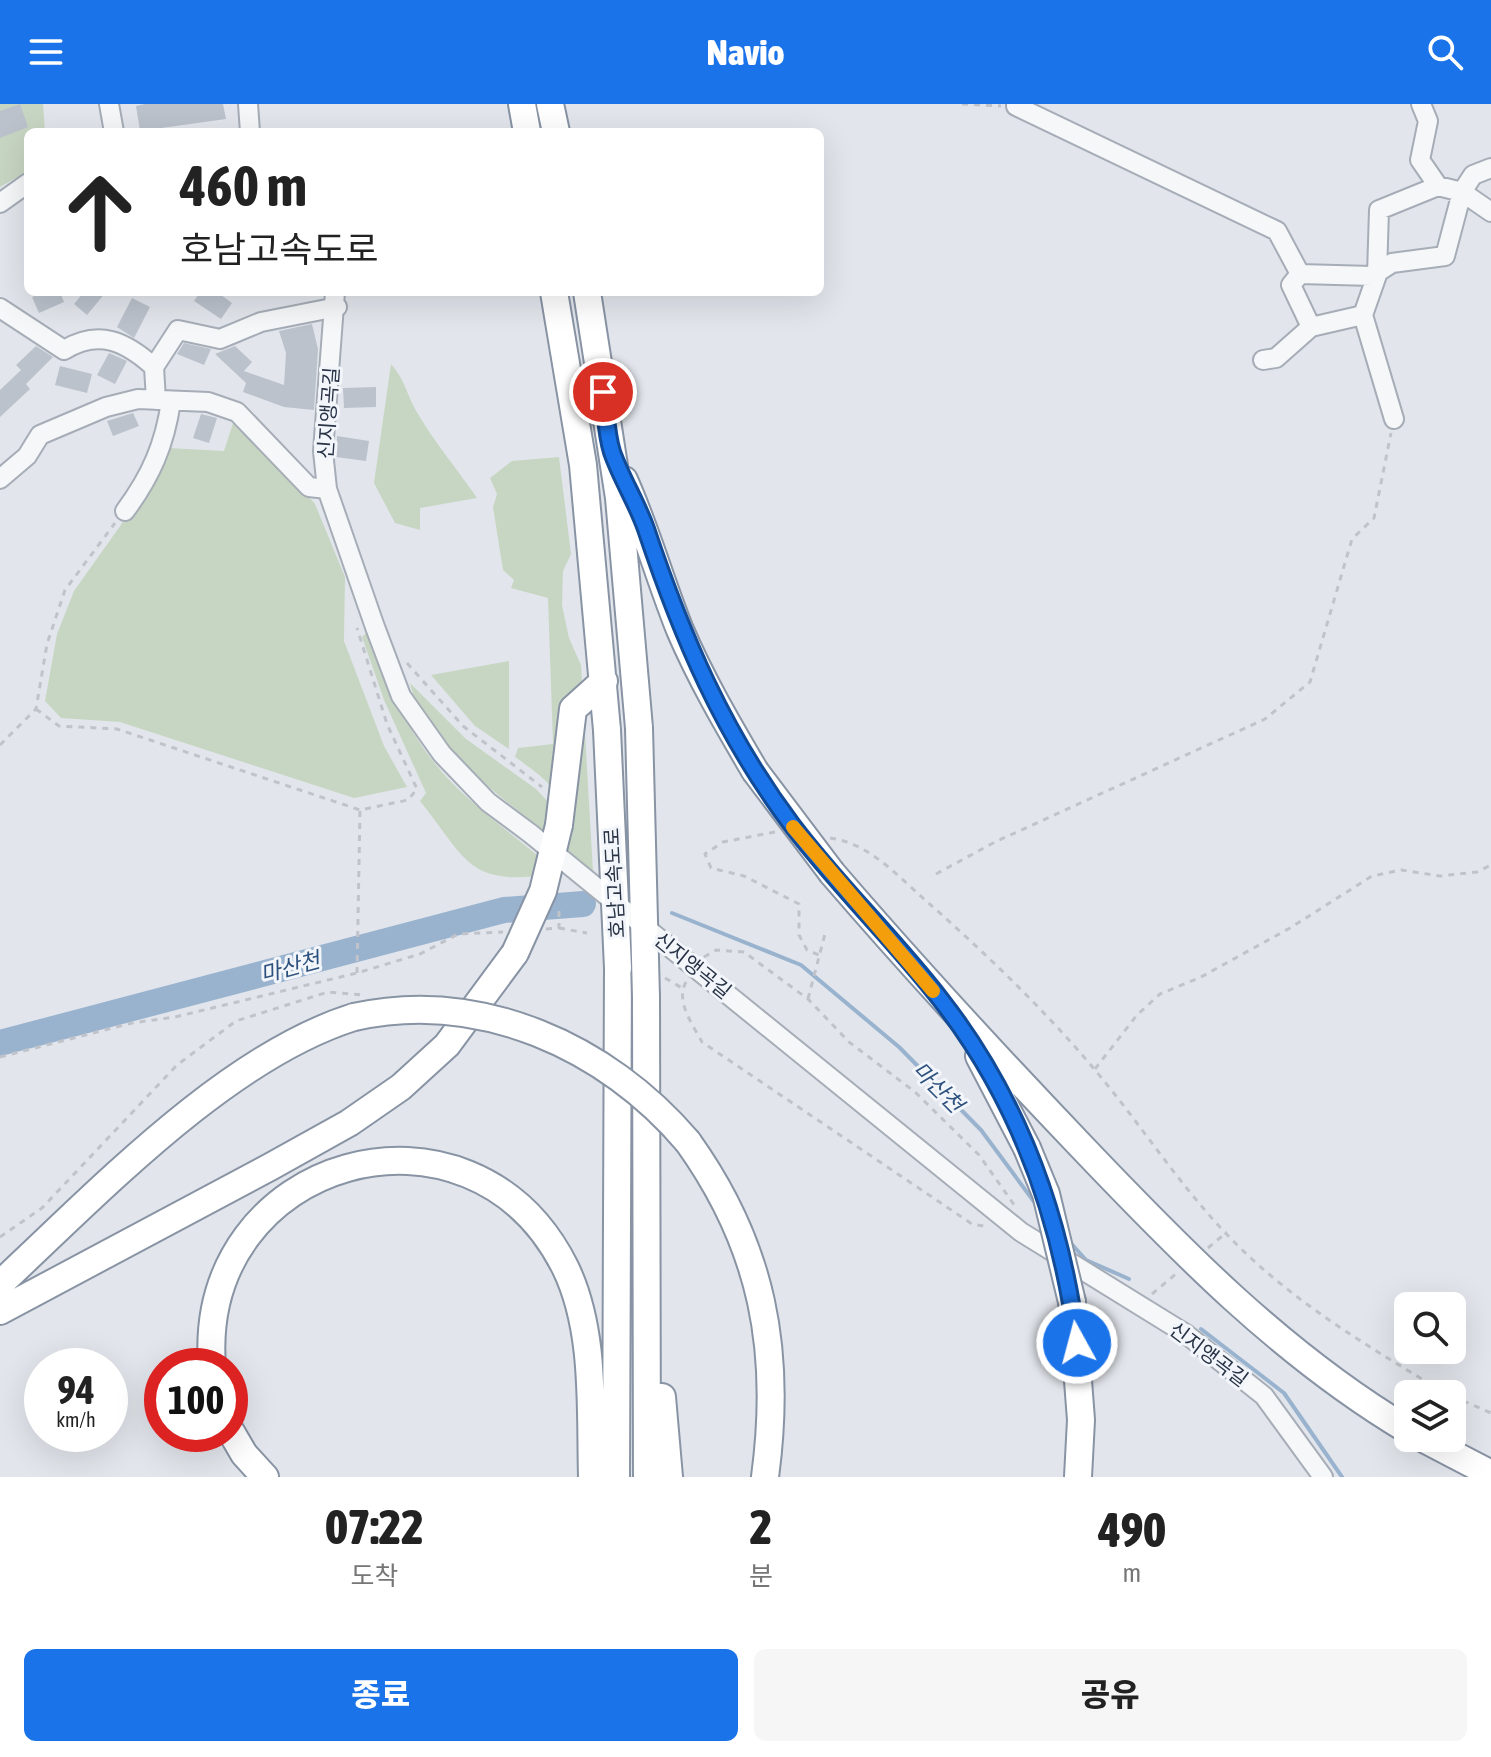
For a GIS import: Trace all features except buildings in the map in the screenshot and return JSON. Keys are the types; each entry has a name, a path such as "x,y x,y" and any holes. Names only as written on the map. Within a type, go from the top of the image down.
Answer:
{"highway":[{"path":"522,104 526,128"},
{"path":"550,104 555,128"},
{"name":"호남고속도로","path":"555,296 583,465 607,730 618,968 616,1477"},
{"name":"호남고속도로","path":"588,296 612,450 633,631 639,728 646,997 647,1477"},
{"path":"612,450 645,527 680,630 701,677 755,771 832,873 941,1000 1163,1232 1235,1301 1300,1355 1394,1420"},
{"path":"0,1311 283,1160 388,1096 447,1045 543,891 559,825 573,709 604,681"},
{"path":"941,1000 989,1070 1046,1194 1072,1302 1081,1420 1079,1472"},
{"path":"0,1284 90,1200 233,1079 306,1036 354,1017 411,1007 483,1015 519,1025 579,1053 611,1074 672,1124 688,1142 726,1200 740,1232 765,1312 773,1393 765,1477"},
{"path":"211,1348 211,1334 221,1283 244,1239 263,1215 288,1194 319,1177 354,1164 390,1159 419,1161 467,1174 509,1198 550,1242 566,1270 579,1314 590,1376"},
{"path":"592,1477 590,1376 616,1184"},
{"path":"646,1238 669,1477"},
{"path":"243,1452 265,1477"},
{"path":"1449,1452 1491,1474"}],"street":[{"path":"109,104 113,128"},
{"path":"248,104 250,128"},
{"path":"1421,104 1428,121 1420,160 1438,186"},
{"path":"1016,106 1277,231 1300,274"},
{"path":"1300,274 1377,275 1392,263 1445,256 1462,192 1473,175 1491,168"},
{"path":"0,203 24,186"},
{"path":"1394,419 1363,315 1377,275 1379,210 1438,186 1462,192 1491,212"},
{"path":"1300,274 1291,285 1311,327"},
{"path":"154,367 178,330 220,339 261,322 336,300"},
{"name":"신지앵곡길","path":"336,300 323,451 327,489 401,696 442,754 488,802 1021,1232 1186,1334 1264,1396 1323,1477"},
{"path":"0,308 64,350 84,338 108,339 143,356 154,367 164,400 159,456 149,478 125,511"},
{"path":"1263,360 1276,358 1311,327 1363,315"},
{"path":"0,479 27,456 40,435 106,407 138,399 208,402 237,412 309,487 327,489"}],"path":[{"path":"962,104 1016,106"},
{"path":"936,874 995,842 1265,719 1310,682 1352,539 1374,518 1394,419"},
{"path":"0,745 36,709 47,644 65,590 125,511"},
{"path":"36,709 59,726 117,729 360,810 408,800 417,789 368,672 356,634 358,619"},
{"path":"404,660 463,726 546,791"},
{"path":"357,973 355,931 360,810"},
{"path":"779,831 723,842 705,854 711,868 744,876 799,904 799,935 807,950 819,955"},
{"path":"819,836 846,840 881,861 996,966 1095,1069 1188,1191 1252,1260 1337,1329 1423,1380"},
{"path":"1095,1069 1137,1015 1160,994 1201,977 1277,935 1372,876 1401,870 1440,876 1477,872 1491,865"},
{"path":"559,916 559,928"},
{"path":"543,929 559,928 587,933"},
{"path":"808,999 826,930"},
{"path":"0,1057 132,1023 175,1017 357,973 420,954 458,934 514,942"},
{"path":"0,1237 42,1208 177,1065 236,1021 328,992 375,996"},
{"path":"1205,1250 1227,1232"},
{"path":"1139,1304 1183,1268"},
{"path":"1466,1402 1491,1413"}],"green space":[{"path":"0,104 43,104 45,128 24,128 24,173 0,187"},
{"path":"391,364 425,425 477,498 420,508 420,530 395,523 374,483"},
{"path":"234,420 267,448 315,504 345,577 344,641 384,746 407,787 354,798 120,722 61,718 45,701 57,634 74,591 152,481 169,448 224,451"},
{"path":"559,457 571,554 563,571 562,605 569,638 581,665 593,871 568,851 561,805 551,786 515,757 518,748 553,744 548,598 511,588 514,580 503,570 493,507 497,494 490,478 512,461"},
{"path":"367,632 402,712 430,757 472,802 552,868 551,874 523,877 485,872 460,853 420,801 426,793 384,700 362,637"},
{"path":"509,661 509,749 475,726 431,675"},
{"path":"410,683 466,739 536,789 550,804 554,833 542,830 464,765 430,726"}],"waterway":[{"name":"마산천","path":"0,1043 504,910 583,904"},
{"name":"마산천","path":"672,913 801,965 899,1047 981,1130 1038,1207"},
{"name":"마산천","path":"1068,1240 1086,1260 1129,1279"},
{"name":"마산천","path":"1201,1329 1284,1393 1342,1477"}],"slow traffic":[{"path":"793,827 933,991"}],"route":[{"path":"603,392 612,450 645,527 680,630 726,722 792,825 941,1000 989,1070 1009,1109 1046,1194 1062,1253 1077,1343"}]}
